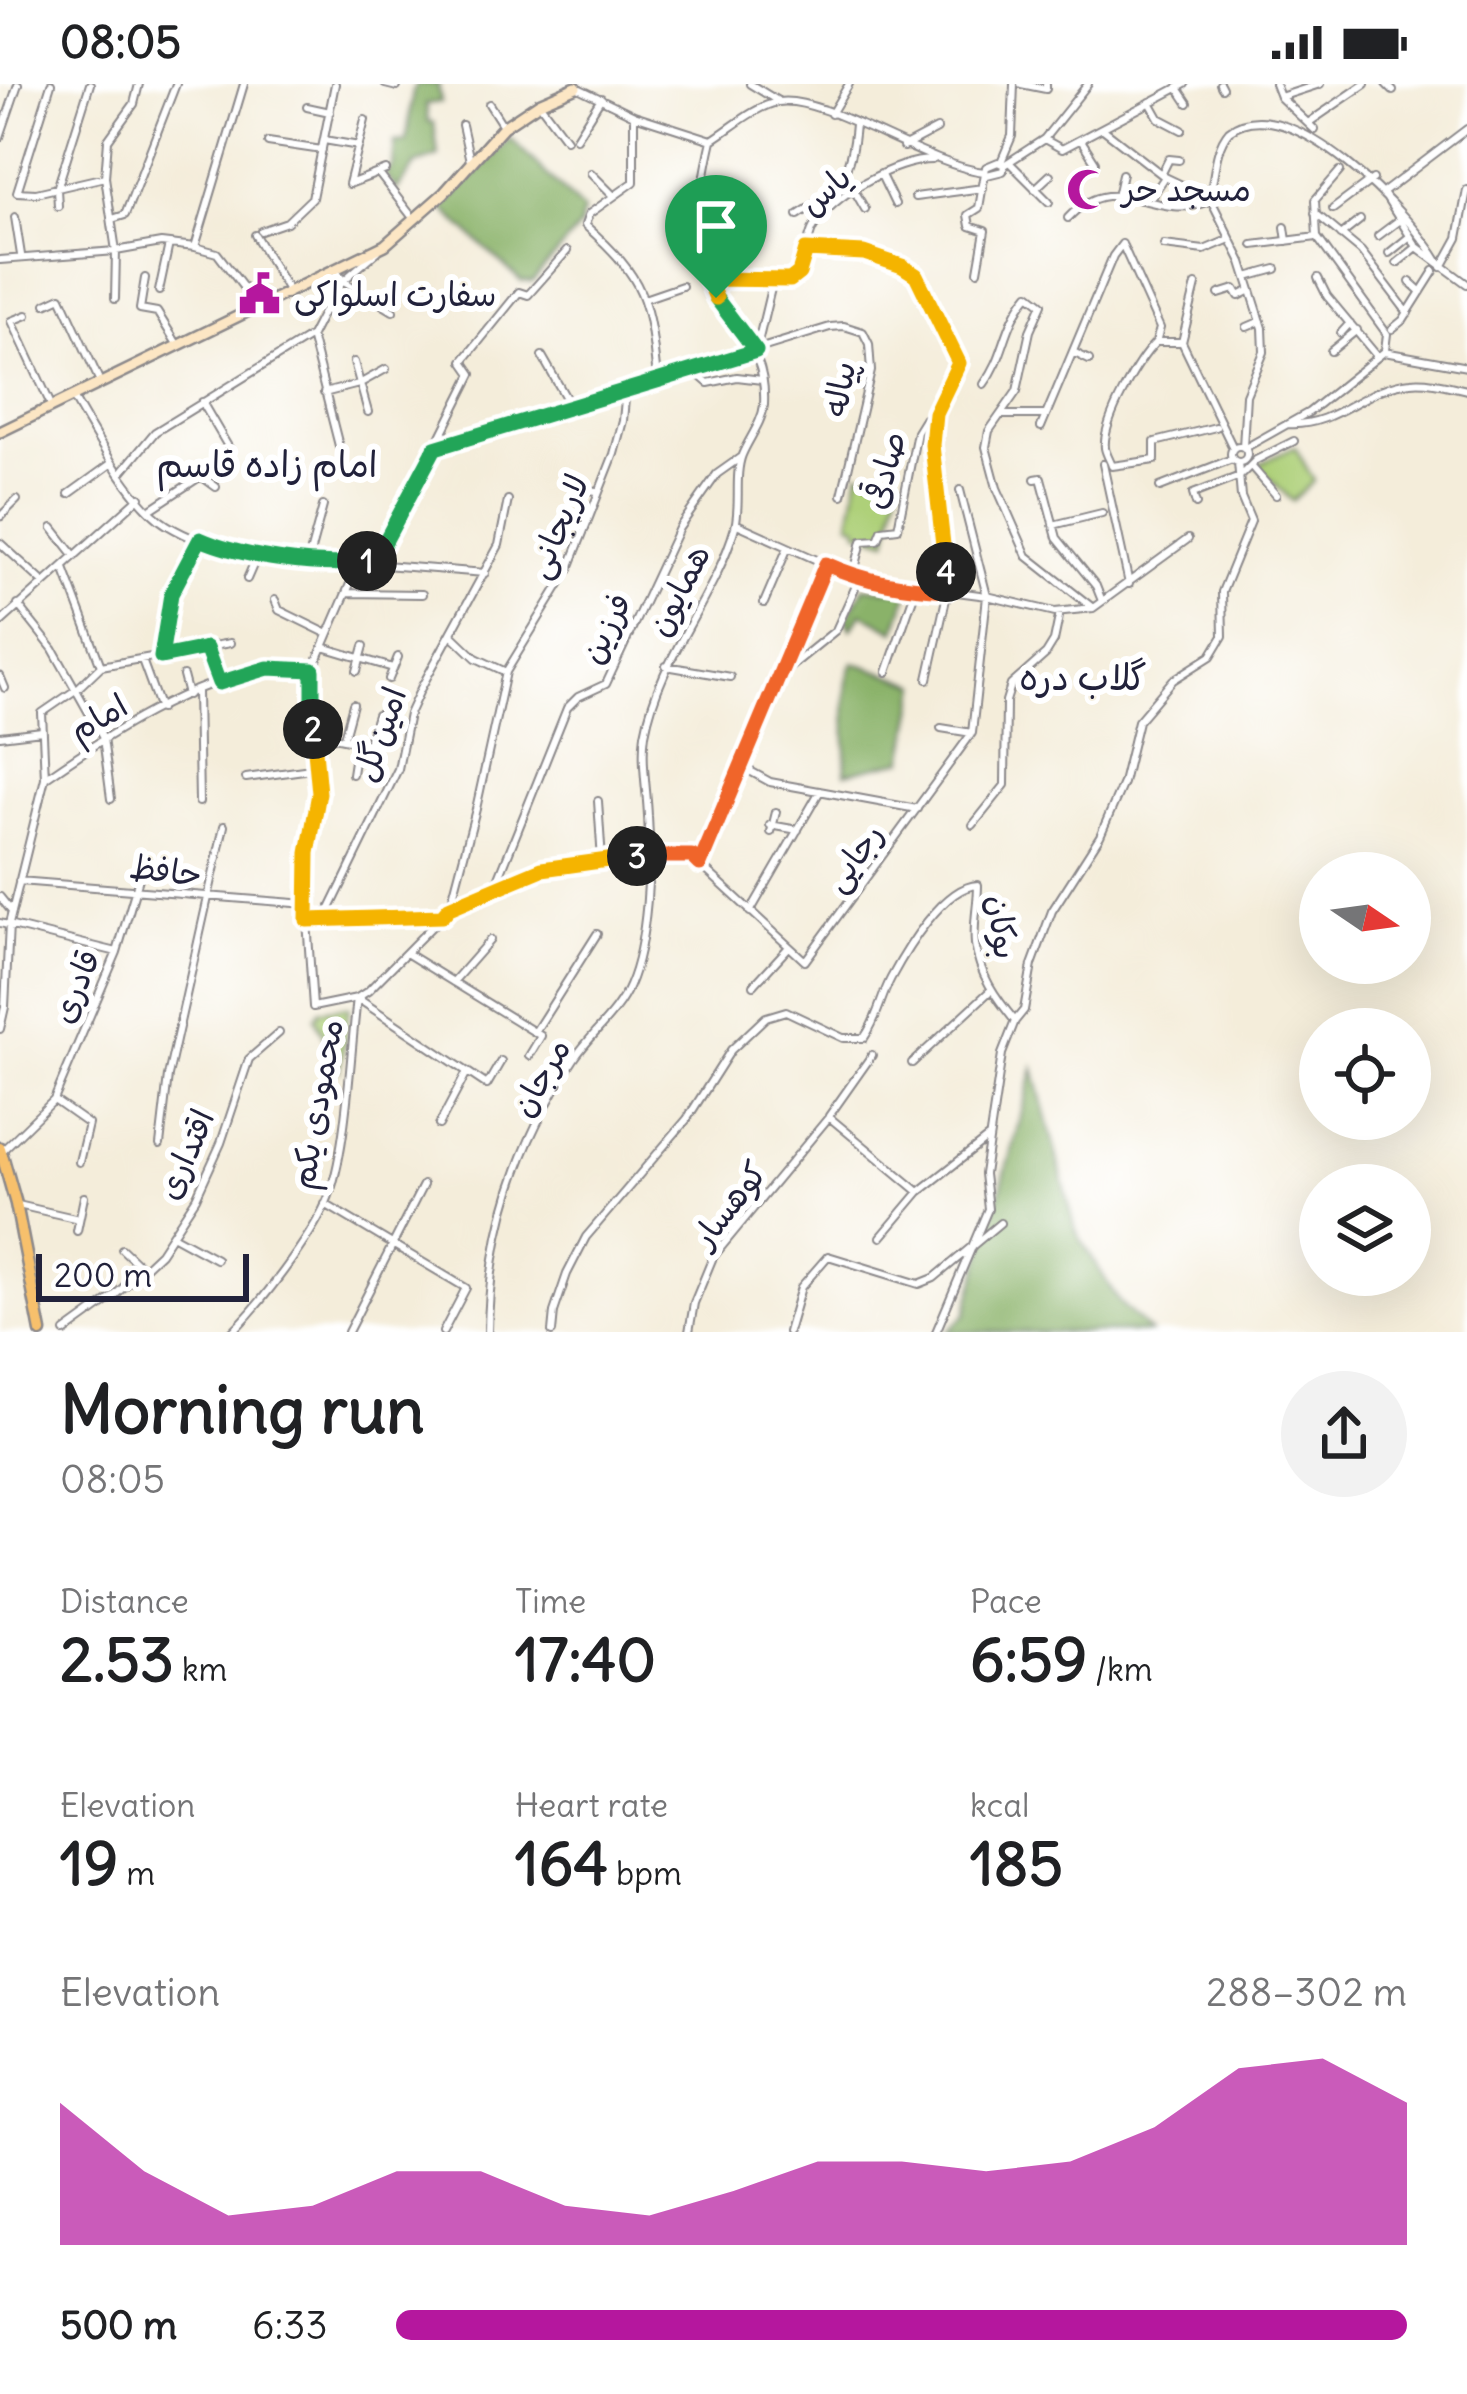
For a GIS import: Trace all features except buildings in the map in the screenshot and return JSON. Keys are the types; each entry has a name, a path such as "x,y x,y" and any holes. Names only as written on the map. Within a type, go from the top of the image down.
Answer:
{"main road":[{"path":"0,431 385,245 416,221 503,127 575,86"},
{"path":"0,1151 16,1204 41,1332"}],"street":[{"path":"0,136 18,84"},
{"path":"51,84 17,192 57,189 105,176"},
{"path":"58,206 57,189 90,84"},
{"path":"115,299 116,251 105,176 108,140 134,104 140,84"},
{"path":"112,218 125,215 176,84"},
{"path":"195,247 244,84"},
{"path":"289,292 258,233 286,221 312,198 335,84"},
{"path":"385,84 397,87"},
{"path":"750,84 780,102 831,114 935,160 986,174 1000,173 1005,163 1018,84 1046,89 1046,84"},
{"path":"831,114 849,84"},
{"path":"1005,163 1044,139 1088,84"},
{"path":"1275,84 1280,97 1322,137"},
{"path":"1280,97 1320,84"},
{"path":"1308,123 1365,84"},
{"path":"1386,84 1393,91"},
{"path":"575,86 634,115 712,140"},
{"path":"1044,139 1060,149 1181,86 1188,103"},
{"path":"576,138 601,98"},
{"path":"756,351 716,298 708,279 699,208 712,140 780,102"},
{"path":"1150,102 1159,118 1182,130"},
{"path":"539,103 566,139"},
{"path":"489,104 503,127"},
{"path":"307,107 330,112"},
{"path":"634,115 636,178 589,214 586,225 638,279 657,379"},
{"path":"1068,218 1084,201 1114,193 1127,201 1198,205 1208,198 1222,142 1229,132 1244,121 1279,118 1341,148 1373,179 1438,267"},
{"path":"364,120 350,185 382,172 416,221"},
{"path":"461,124 470,161"},
{"path":"798,215 832,193 852,160 855,124"},
{"path":"904,147 937,129"},
{"path":"1102,129 1163,176 1208,198 1247,277 1261,321 1264,352 1246,395 1246,458 1160,487"},
{"path":"1384,193 1467,129"},
{"path":"324,140 359,146"},
{"path":"1081,140 1094,162"},
{"path":"268,142 322,150"},
{"path":"1153,196 1169,159 1179,160"},
{"path":"852,160 864,170"},
{"name":"یاس","path":"773,280 790,280 799,273 820,218 854,190 902,163 935,160"},
{"path":"1005,163 1048,202"},
{"path":"1340,171 1316,196 1317,237 1390,332"},
{"path":"591,173 614,196"},
{"path":"1114,193 1122,173"},
{"path":"978,271 986,231 970,226 968,216 979,208 986,174"},
{"path":"1034,190 1050,175"},
{"path":"881,176 895,204"},
{"path":"1333,209 1373,179"},
{"path":"915,197 983,188"},
{"path":"854,190 865,208"},
{"path":"1196,285 1182,342 1233,448 1244,448 1309,412 1381,354 1390,332 1459,238 1467,190"},
{"path":"832,193 839,204"},
{"path":"1384,193 1417,247 1467,284"},
{"path":"1315,213 1392,281 1408,313"},
{"path":"15,218 21,257"},
{"path":"1342,235 1360,220"},
{"path":"1378,236 1398,221"},
{"path":"1285,227 1287,241"},
{"path":"1253,245 1317,237"},
{"path":"1390,253 1409,237"},
{"path":"1164,245 1204,250 1230,239"},
{"path":"160,290 169,244"},
{"path":"0,260 169,244 195,247 217,253 259,308"},
{"path":"1041,428 1122,244 1160,328 1156,342 1129,380 1104,445 1112,466 1155,460 1155,442 1216,427"},
{"path":"1361,251 1370,244"},
{"path":"121,473 155,432 310,336 342,280 385,245"},
{"path":"1397,263 1417,247"},
{"name":"صادقی","path":"806,250 864,253 916,275 959,363 935,413 917,432 898,529 882,530 878,540 861,542 856,578"},
{"path":"359,563 370,561 381,549 435,448 472,374 463,361 519,292 528,295 567,251"},
{"path":"335,268 342,280 393,310"},
{"path":"1247,277 1276,269"},
{"path":"145,278 140,309 157,312 179,346"},
{"path":"1318,278 1327,296 1381,354 1467,367"},
{"path":"708,279 773,280 756,351"},
{"path":"1410,282 1421,292"},
{"path":"644,299 682,286"},
{"path":"1219,294 1235,290 1239,296 1251,290"},
{"path":"984,384 999,359 1012,315 1029,294 1042,304 1028,339 1017,391 989,431 986,447 1027,556 1093,608"},
{"path":"46,304 61,297 101,384"},
{"path":"27,315 12,321 52,407"},
{"path":"1246,327 1261,321"},
{"name":"پیاله","path":"756,351 830,327 856,328 866,337 871,371 842,494"},
{"path":"1341,333 1353,327"},
{"path":"1331,351 1353,327"},
{"path":"310,336 340,450"},
{"path":"1156,342 1182,342"},
{"path":"435,448 756,351"},
{"name":"همایون","path":"651,854 644,739 666,666 710,591 736,524 741,458 762,413 763,380 756,351"},
{"path":"1075,352 1089,360"},
{"path":"542,356 571,406"},
{"path":"354,362 368,412"},
{"path":"325,393 359,384 386,369"},
{"path":"693,370 708,382 737,377 763,380"},
{"path":"1285,424 1313,425 1384,389 1412,382 1467,390"},
{"name":"لاریجانی","path":"449,908 506,672 568,572 614,454 626,388"},
{"path":"73,397 112,463 151,509 169,526 227,551 485,573"},
{"path":"202,402 230,450"},
{"path":"928,679 948,590 932,445 935,413"},
{"path":"1000,416 1046,415"},
{"path":"1196,504 1193,494 1240,476 1250,465 1294,441"},
{"name":"بوکان","path":"552,1332 560,1293 586,1237 687,1120 731,1050 766,1017 785,1011 843,1038 864,1038 911,946 945,901 975,884 975,944 991,990 1015,1021 1024,1010 1032,964 1052,911 1100,836 1123,783 1138,721 1173,680 1211,656 1223,636 1222,592 1251,521 1241,496 1233,448"},
{"name":"فرزین","path":"495,888 567,708 606,684 679,528 717,474 741,458"},
{"path":"69,494 112,463"},
{"path":"1103,464 1129,585"},
{"path":"1250,465 1276,495"},
{"path":"151,509 201,476 216,487"},
{"path":"1035,479 1042,478 1058,538 1096,586 1102,602"},
{"path":"571,488 597,491"},
{"path":"960,490 987,596"},
{"path":"0,623 140,497"},
{"path":"0,517 17,500"},
{"name":"امین‌گل","path":"326,919 398,769 409,714 421,688 499,545 508,500"},
{"path":"308,561 323,506"},
{"path":"1053,526 1102,513"},
{"path":"736,524 856,578 987,596 1060,612 1093,608 1188,539"},
{"path":"52,528 75,556"},
{"path":"161,657 171,594 200,539"},
{"path":"0,542 44,583"},
{"path":"764,603 788,548"},
{"path":"247,580 256,556"},
{"path":"359,563 313,670 318,806 308,853 307,904 313,1007 358,998 449,908 542,869 651,854 692,856 789,947 754,985"},
{"path":"700,864 826,564"},
{"path":"64,567 101,666"},
{"path":"789,668 836,630 856,578"},
{"path":"887,672 916,589"},
{"path":"346,593 422,595"},
{"name":"رجایی","path":"789,947 805,961 972,733 987,596"},
{"path":"274,600 279,610 328,634"},
{"path":"18,605 53,649 103,738 111,799"},
{"path":"973,825 1005,785 1006,701 1011,685 1046,654 1060,612"},
{"path":"451,634 476,658 506,672"},
{"path":"0,1029 5,1006 5,924 45,778 42,713 101,666 230,643"},
{"path":"357,671 364,646"},
{"path":"323,647 393,668"},
{"path":"206,648 219,683"},
{"path":"388,679 398,657"},
{"path":"142,660 160,709"},
{"path":"666,666 730,677"},
{"name":"امام","path":"45,778 103,738 192,693 268,668 313,670"},
{"path":"0,676 5,688"},
{"path":"183,676 192,693 199,802"},
{"path":"344,737 353,704"},
{"path":"313,734 370,742 377,715"},
{"path":"941,728 972,733"},
{"path":"0,736 42,731"},
{"path":"352,774 357,742"},
{"path":"739,764 770,782 917,809"},
{"path":"246,778 318,768"},
{"path":"750,912 820,791"},
{"path":"598,801 602,861"},
{"path":"776,812 771,828 798,830"},
{"path":"160,1145 168,1076 224,826"},
{"name":"مرجان","path":"488,1332 495,1235 517,1168 574,1059 629,988 651,854"},
{"name":"قادری","path":"0,1151 54,1100 117,952 143,865"},
{"name":"حافظ","path":"20,881 307,904"},
{"path":"0,897 12,912"},
{"path":"307,920 442,916"},
{"path":"5,924 117,952"},
{"path":"535,1033 597,934"},
{"path":"453,982 490,940"},
{"path":"406,953 541,1038 529,1056"},
{"path":"912,1064 991,990"},
{"path":"358,998 487,1085 501,1061"},
{"name":"محمودی یکم","path":"232,1332 258,1307 326,1204 336,1168 358,998"},
{"path":"936,1332 988,1210 984,1174 988,1138 1002,1054 1015,1021"},
{"name":"اقتداری","path":"65,1332 143,1269 172,1235 196,1198 221,1143 249,1059 279,1033"},
{"name":"کوهسار","path":"689,1332 694,1303 712,1257 829,1117 872,1055"},
{"path":"439,1125 467,1072"},
{"path":"54,1100 88,1124 79,1162"},
{"path":"829,1117 920,1192"},
{"path":"881,1237 920,1192 988,1138"},
{"path":"348,1332 423,1185"},
{"path":"76,1232 84,1197"},
{"path":"16,1204 79,1219"},
{"path":"326,1204 467,1290 443,1332"},
{"path":"788,1332 801,1287 827,1256 919,1284 1000,1223"},
{"path":"172,1235 216,1259"},
{"path":"122,1249 143,1269"}],"green space":[{"path":"418,84 438,84 441,102 426,104 438,156 416,164 397,190 385,175 393,166 395,142 406,141 413,90"},
{"path":"510,138 583,210 580,226 532,282 521,281 442,208"},
{"path":"1295,447 1314,481 1292,501 1257,465"},
{"path":"859,472 899,486 888,540 858,531 850,522"},
{"path":"864,587 909,592 895,631 862,613 851,628 846,620"},
{"path":"853,662 919,685 904,760 845,773 845,700"},
{"path":"349,1007 340,1070 315,1018 320,1010"},
{"path":"1034,1068 1076,1231 1119,1302 1150,1332 947,1332 966,1314"}],"place":[{"name":"مسجد حر","path":"1088,189"},
{"name":"سفارت اسلواکی","path":"260,294"}],"district":[{"name":"امام زاده قاسم","path":"267,464"},
{"name":"گلاب دره","path":"1083,677"}],"route":[{"path":"806,250 864,253 916,275 959,363 935,413 932,445 948,590 859,579 826,564 700,864 692,856 651,854 542,869 449,908 442,916 307,920 309,841 319,793 310,700 313,670 268,668 219,683 206,648 161,657 171,594 200,539 227,551 256,556 370,561 435,448 756,351 716,298 708,279 790,280 799,273 806,250"}]}
